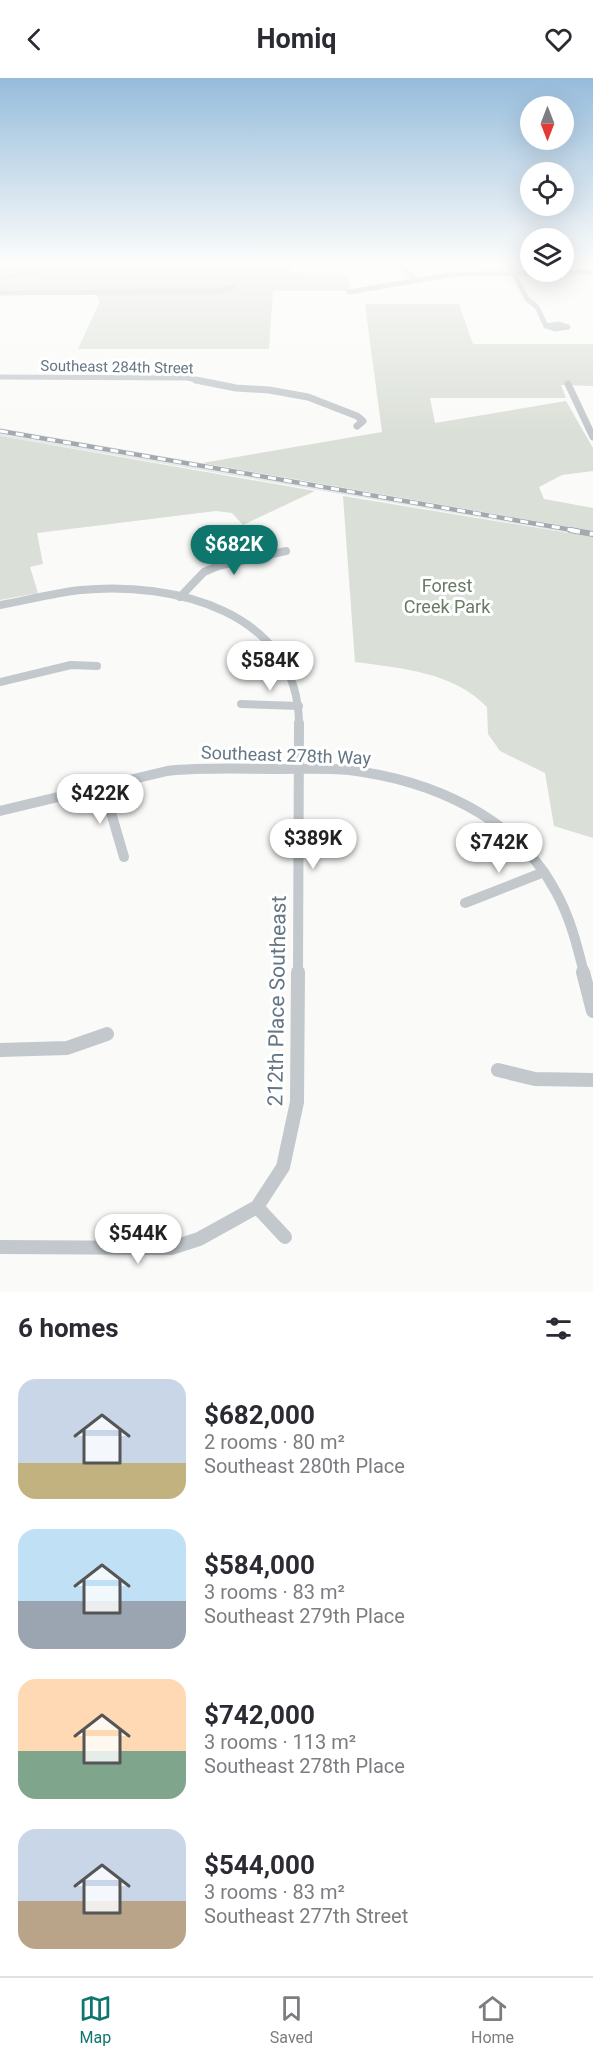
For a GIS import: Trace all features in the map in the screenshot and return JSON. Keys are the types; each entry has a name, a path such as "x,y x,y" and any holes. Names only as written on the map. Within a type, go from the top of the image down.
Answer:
{"street":[{"path":"543,321 546,326"},
{"name":"Southeast 284th Street","path":"0,377 186,378 236,388 269,390 308,397 357,416 363,421 357,426"},
{"path":"568,384 593,437"},
{"path":"180,597 204,572 218,566 286,551"},
{"name":"212th Place Southeast","path":"0,605 81,590 152,592 180,597 208,604 238,618 253,628 277,652 287,667 299,706 297,1102 284,1167 257,1208"},
{"path":"0,682 71,665 97,666"},
{"path":"240,704 299,706"},
{"name":"Southeast 278th Way","path":"0,811 103,784 166,771 194,768 298,768 370,772 418,784 471,806 504,830 544,872 556,890 569,922 593,1011"},
{"path":"103,784 124,857"},
{"path":"465,903 544,872"},
{"path":"0,1050 67,1050 87,1044 107,1034"},
{"path":"498,1070 535,1079 593,1080"},
{"path":"0,1247 171,1248 199,1239 257,1208 285,1237"}],"shaded area":[{"path":"0,428 593,531 593,537 0,436"}],"green space":[{"path":"91,321 271,321 269,349 78,349"},
{"path":"367,321 465,321 473,344 593,344 593,386 561,385 566,398 430,398 435,423 566,401 593,448 593,471 562,475 539,487 544,499 593,508 593,531 202,463 382,432"},
{"path":"0,436 315,491 243,525 232,513 216,511 37,533 43,564 30,567 38,593 0,600"},
{"name":"Forest Creek Park","path":"343,496 593,537 593,838 554,826 545,773 500,751 488,734 487,707 473,695 458,686 426,674 355,662"}],"railway":[{"path":"0,431 578,531"},
{"path":"570,530 593,534"}]}
